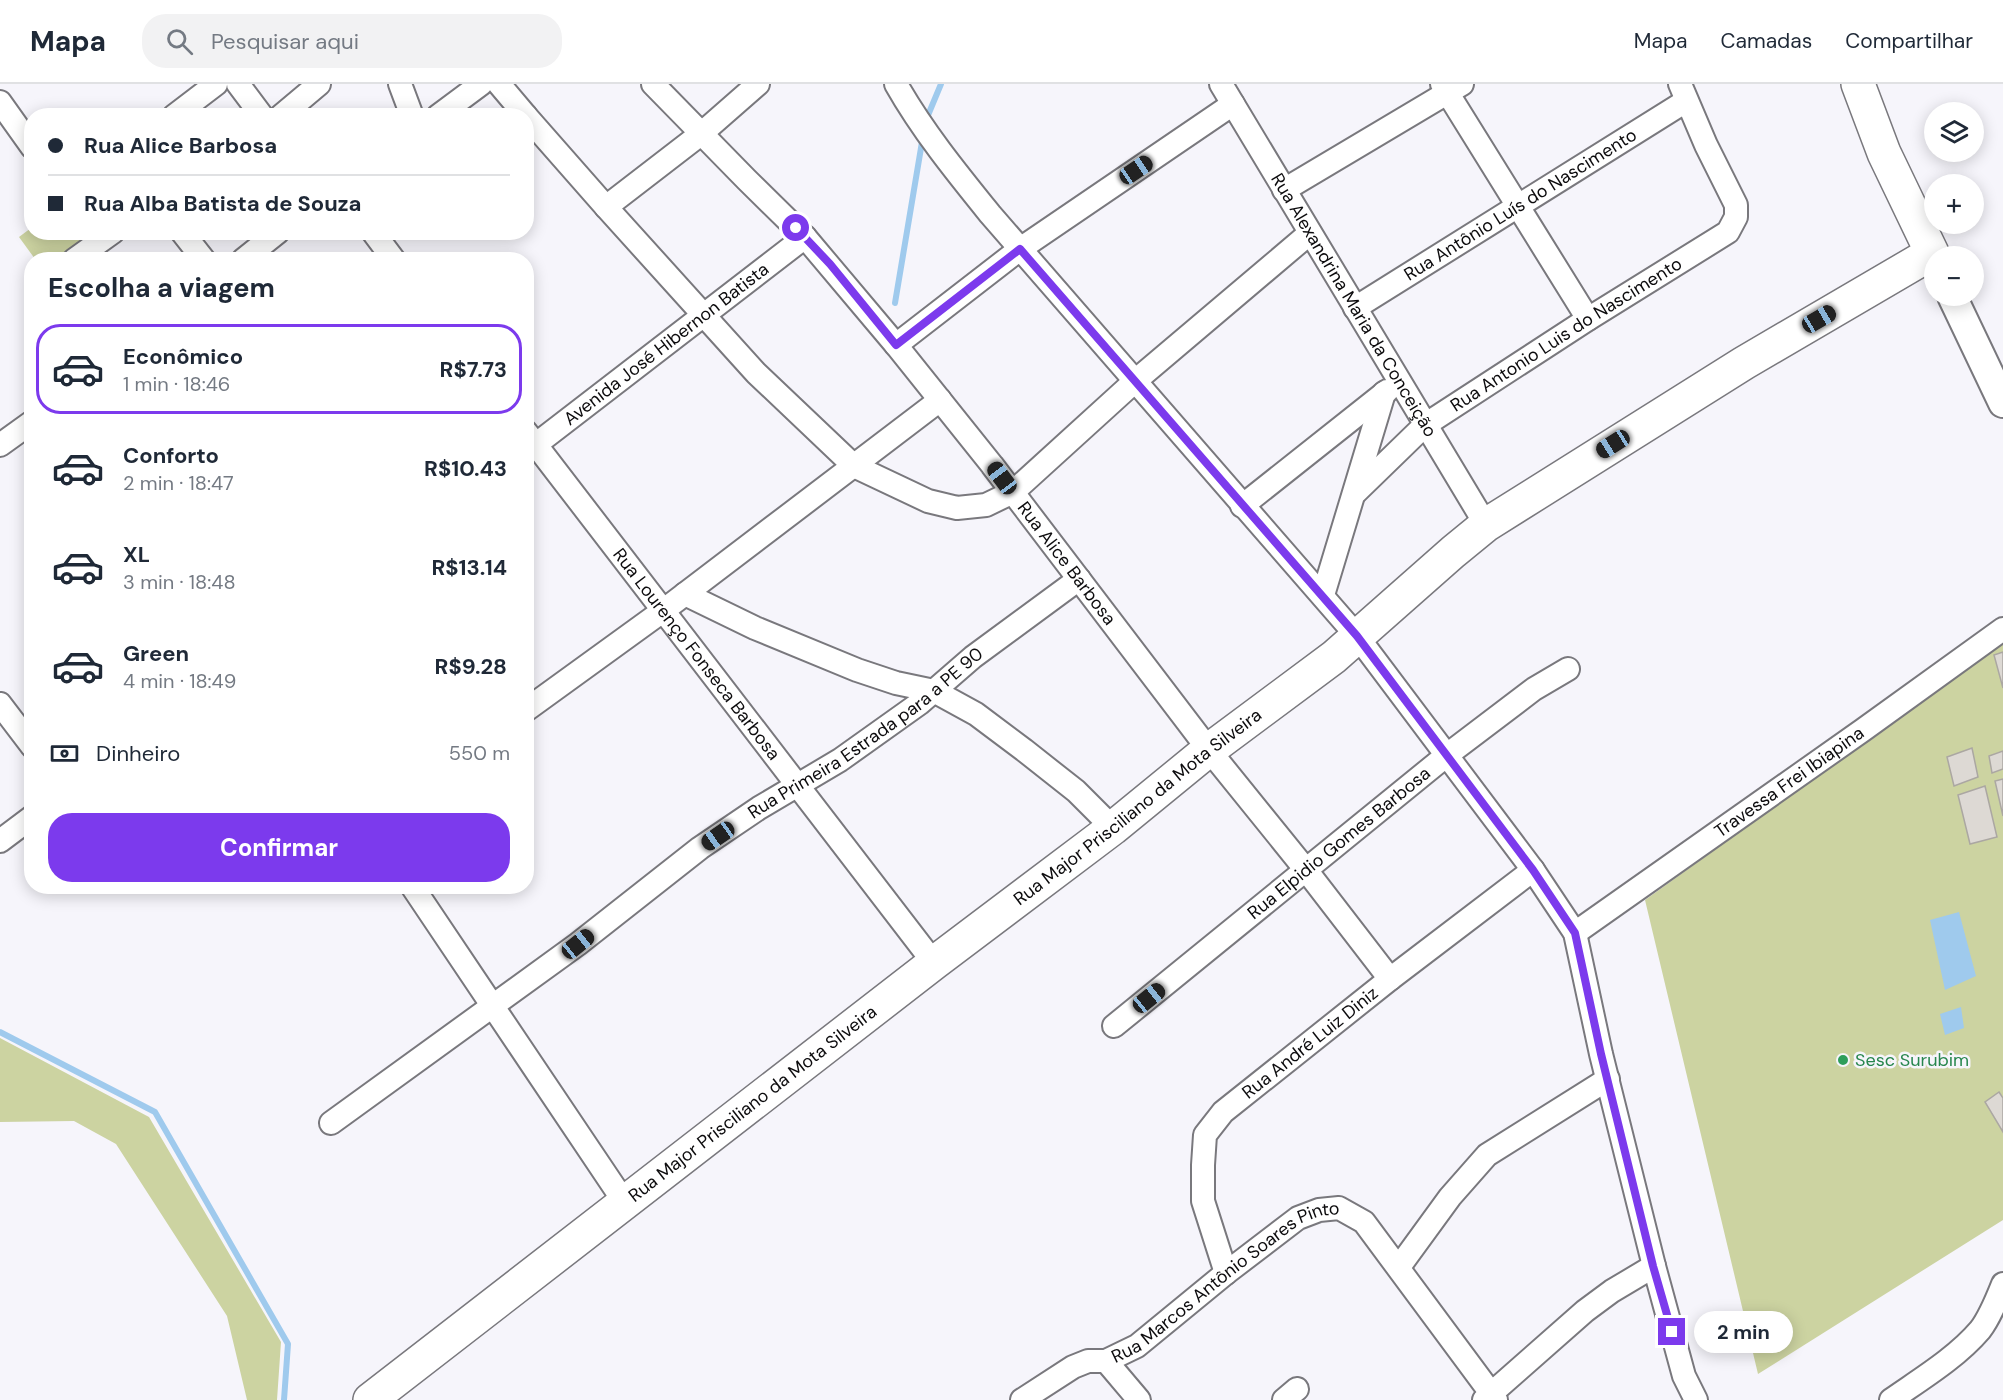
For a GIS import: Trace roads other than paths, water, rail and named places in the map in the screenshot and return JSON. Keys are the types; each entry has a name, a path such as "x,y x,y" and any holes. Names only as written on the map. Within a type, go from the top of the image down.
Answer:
{"main road":[{"path":"1858,84 1884,153 1928,246"},
{"name":"Rua Major Prisciliano da Mota Silveira","path":"370,1400 934,963 1113,828 1209,750 1334,657 1486,525 1744,363 1924,262"}],"street":[{"path":"184,108 216,84"},
{"path":"238,84 256,108"},
{"path":"290,108 319,84"},
{"path":"400,84 409,108"},
{"path":"449,108 481,84"},
{"path":"499,84 519,108"},
{"name":"Rua Alice Barbosa","path":"653,84 805,237 896,345 1013,492 1209,750 1390,979"},
{"path":"606,207 702,133 758,84"},
{"path":"896,84 912,112 952,167 1020,249 1357,636 1533,870 1575,933 1653,1266 1684,1376 1696,1400"},
{"name":"Rua Alexandrina Maria da Conceição","path":"1221,84 1355,308 1391,387 1425,425 1486,525"},
{"path":"1284,190 1451,87 1518,205 1588,319"},
{"name":"Rua Antônio Luís do Nascimento","path":"1355,308 1518,205 1683,93"},
{"name":"Rua Antonio Luis do Nascimento","path":"1356,492 1425,425 1588,319 1728,232 1736,217 1736,205 1683,93"},
{"path":"0,102 24,136"},
{"path":"896,345 1020,249 1233,105"},
{"path":"534,125 770,387 854,466 928,501 957,508 986,505 1013,492 1134,382 1310,233"},
{"name":"Avenida José Hibernon Batista","path":"534,440 704,315 805,237"},
{"path":"85,252 102,240"},
{"path":"188,240 198,252"},
{"path":"253,252 268,240"},
{"path":"1957,306 2003,403"},
{"path":"1242,506 1391,387"},
{"path":"1323,595 1391,387"},
{"path":"534,704 664,610 940,400"},
{"path":"0,446 24,428"},
{"name":"Rua Lourenço Fonseca Barbosa","path":"534,448 664,610 934,963"},
{"name":"Rua Primeira Estrada para a PE 90","path":"331,1123 578,944 700,848 759,808 849,754 920,704 973,657 1079,579"},
{"path":"685,594 755,628 857,670 896,683 934,691 976,714 1024,750 1076,790 1113,828"},
{"name":"Travessa Frei Ibiapina","path":"1575,933 2003,629"},
{"name":"Rua Elpidio Gomes Barbosa","path":"1114,1026 1447,755 1534,689 1568,669"},
{"path":"0,704 24,736"},
{"path":"0,841 24,824"},
{"name":"Rua André Luiz Diniz","path":"1226,1273 1203,1201 1205,1135 1223,1112 1390,979 1533,870"},
{"path":"417,894 625,1203"},
{"path":"1608,1079 1487,1155 1450,1197 1399,1267 1490,1398 1586,1311 1612,1291 1653,1266"},
{"name":"Rua Marcos Antônio Soares Pinto","path":"1023,1400 1073,1367 1088,1361 1106,1361 1137,1346 1298,1218 1319,1210 1339,1208 1364,1221 1399,1267"},
{"path":"1891,1400 1954,1354 1980,1329 1997,1301 2003,1284"},
{"path":"1106,1361 1139,1400"}],"water":[{"path":"1959,912 1976,976 1945,990 1930,920"},
{"path":"1961,1007 1964,1028 1945,1035 1940,1014"}],"waterway":[{"path":"926,120 941,84"},
{"path":"895,303 922,142"},
{"path":"0,1032 155,1112 288,1344 284,1400"}],"place":[{"name":"Sesc Surubim","path":"1843,1060"}]}
